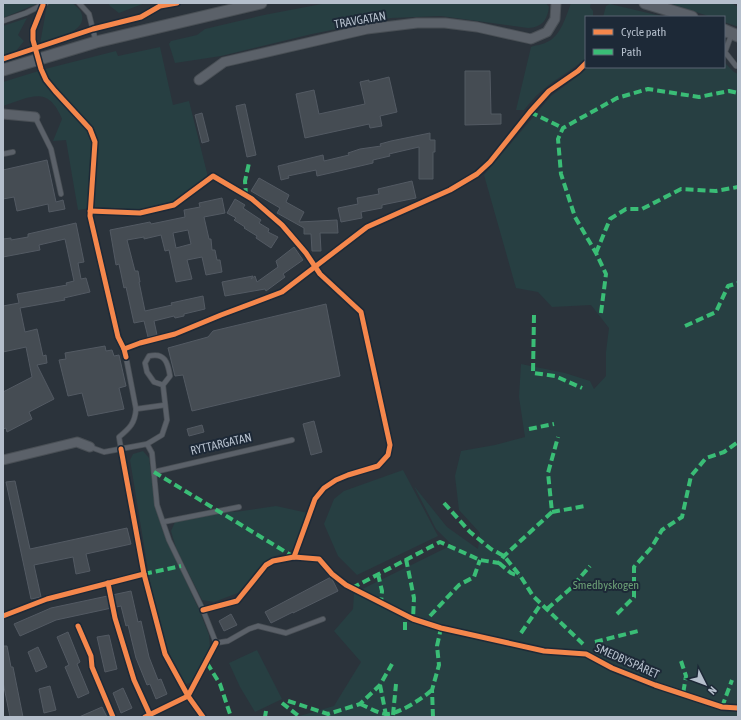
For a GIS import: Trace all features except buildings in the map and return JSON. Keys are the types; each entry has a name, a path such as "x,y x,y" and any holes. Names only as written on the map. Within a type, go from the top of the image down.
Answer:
{"street":[{"path":"3,70 96,42 260,3"},
{"name":"TRAVGATAN","path":"199,80 224,62 367,29 445,23 477,27 531,39 547,32 555,19 556,3"},
{"path":"645,3 689,16"},
{"path":"3,114 36,117"},
{"path":"3,460 77,442 90,447"}],"lane":[{"path":"3,21 26,13 46,3"},
{"path":"79,3 89,14 96,42"},
{"path":"731,33 725,52 736,66 738,66"},
{"path":"36,117 51,149 61,194"},
{"path":"3,154 13,152"},
{"path":"90,447 104,452 147,444 162,435 167,420 163,385 170,376 168,365 163,357 156,355 149,356 145,363 147,372 154,382 163,385"},
{"path":"121,448 119,437 130,428 135,417 136,408 126,357"},
{"path":"136,408 165,405"},
{"name":"RYTTARGATAN","path":"154,472 292,440"},
{"path":"147,444 152,453 157,505 168,540 203,610 216,643 228,640 258,626 286,633 323,619"},
{"path":"163,522 239,507"}],"green space":[{"path":"3,3 39,3 3,18"},
{"path":"51,3 73,3 80,11 82,19 80,25 69,34 40,44 47,5"},
{"path":"108,3 145,3 119,13"},
{"path":"327,3 546,3 549,7 545,20 540,25 528,28 441,16 391,18 312,34 221,56 175,63 169,44 171,41 197,35 205,29 264,15"},
{"path":"571,3 591,3 590,7 593,11 593,16 585,16 585,59 542,91 524,110 516,110 531,47 545,43 552,39 562,25"},
{"path":"669,3 731,3 738,7 738,26 725,22 725,16 708,16"},
{"path":"610,4 661,16 603,16 606,6"},
{"path":"27,18 18,35 24,41 16,51 3,55 3,26"},
{"path":"160,47 173,105 189,101 208,177 173,202 139,210 97,207 78,210 66,140 53,141 62,119 57,108 51,101 38,96 22,99 3,106 3,82 45,69 116,51 118,56"},
{"name":"Smedbyskogen","path":"725,63 738,74 738,717 296,717 334,706 361,662 334,631 353,609 354,593 452,545 436,529 414,486 447,527 478,549 480,533 459,510 455,476 461,451 495,445 525,437 519,397 521,364 565,373 590,381 594,389 606,376 606,352 609,328 591,305 552,307 538,292 516,288 484,175 551,96 587,68 725,68"},
{"path":"143,451 149,458 155,505 162,529 209,635 210,647 191,682 185,685 169,653 161,628 150,582 130,460 133,454"},
{"path":"403,470 438,536 357,575 338,556 324,524 334,499 344,491"},
{"path":"276,506 308,513 294,549 270,558 238,593 214,602 202,600 176,548 171,531 175,522 228,511 235,512"},
{"path":"257,650 282,699 255,712 240,687 229,663"}],"marked path":[{"path":"601,313 606,274 596,253 575,217 561,174 558,139 563,128 617,98 648,89 699,97 729,91 738,93"},
{"path":"530,112 563,128"},
{"path":"246,196 245,181 249,163"},
{"path":"596,253 610,219 626,209 642,209 681,189 716,191 738,187"},
{"path":"685,326 716,312 728,286 738,283"},
{"path":"534,315 533,373 555,376 582,388"},
{"path":"529,429 554,424"},
{"path":"352,588 440,542 480,560 499,563 504,556 552,512 548,473 558,437"},
{"path":"617,614 634,597 634,567 651,548 662,530 682,517 691,476 706,458 724,452 738,442"},
{"path":"154,472 294,557"},
{"path":"444,503 470,532 491,549 504,556 521,577 533,596 583,644"},
{"path":"552,512 585,506"},
{"path":"406,559 414,598 413,619"},
{"path":"430,616 459,585 474,577 480,560"},
{"path":"499,563 511,573 519,576"},
{"path":"144,574 181,566"},
{"path":"547,609 570,589 590,566"},
{"path":"378,574 382,591 381,603"},
{"path":"521,633 541,604"},
{"path":"405,616 405,630"},
{"path":"433,717 432,690 439,665 437,646 441,628"},
{"path":"595,642 638,631"},
{"path":"681,661 686,676 683,694"},
{"path":"207,663 220,684 231,717"},
{"path":"288,701 328,714 360,704 380,685 392,664"},
{"path":"722,707 732,680"},
{"path":"393,715 396,684"},
{"path":"380,685 386,715 384,716"},
{"path":"360,704 387,714 411,705 432,690"},
{"path":"282,703 300,717"},
{"path":"265,717 266,711"}],"cycle path":[{"path":"3,59 93,29 141,17 160,6 177,3"},
{"path":"43,5 33,30 33,40 41,69 46,80 90,129 95,142 90,216 118,337 124,349"},
{"path":"126,357 124,349 140,343 175,334 282,292 367,227 450,190 477,174 490,162 549,91 578,71 585,64"},
{"path":"90,211 140,213 174,205 213,176 252,199 282,225 306,253 320,274 361,312 390,445 388,455 378,466 348,475 336,480 324,488 315,499 294,557"},
{"path":"121,449 144,574 165,654 188,696 203,717"},
{"name":"SMEDBYSPÅRET","path":"203,610 237,601 266,565 273,561 294,557 319,559 332,574 346,585 413,619 441,628 544,651 586,654 612,668 655,685 722,707 738,708"},
{"path":"3,616 47,599 144,574"},
{"path":"108,583 115,618 134,680 150,715"},
{"path":"78,626 91,656 92,667 113,717"},
{"path":"145,717 188,696 216,643"}]}
